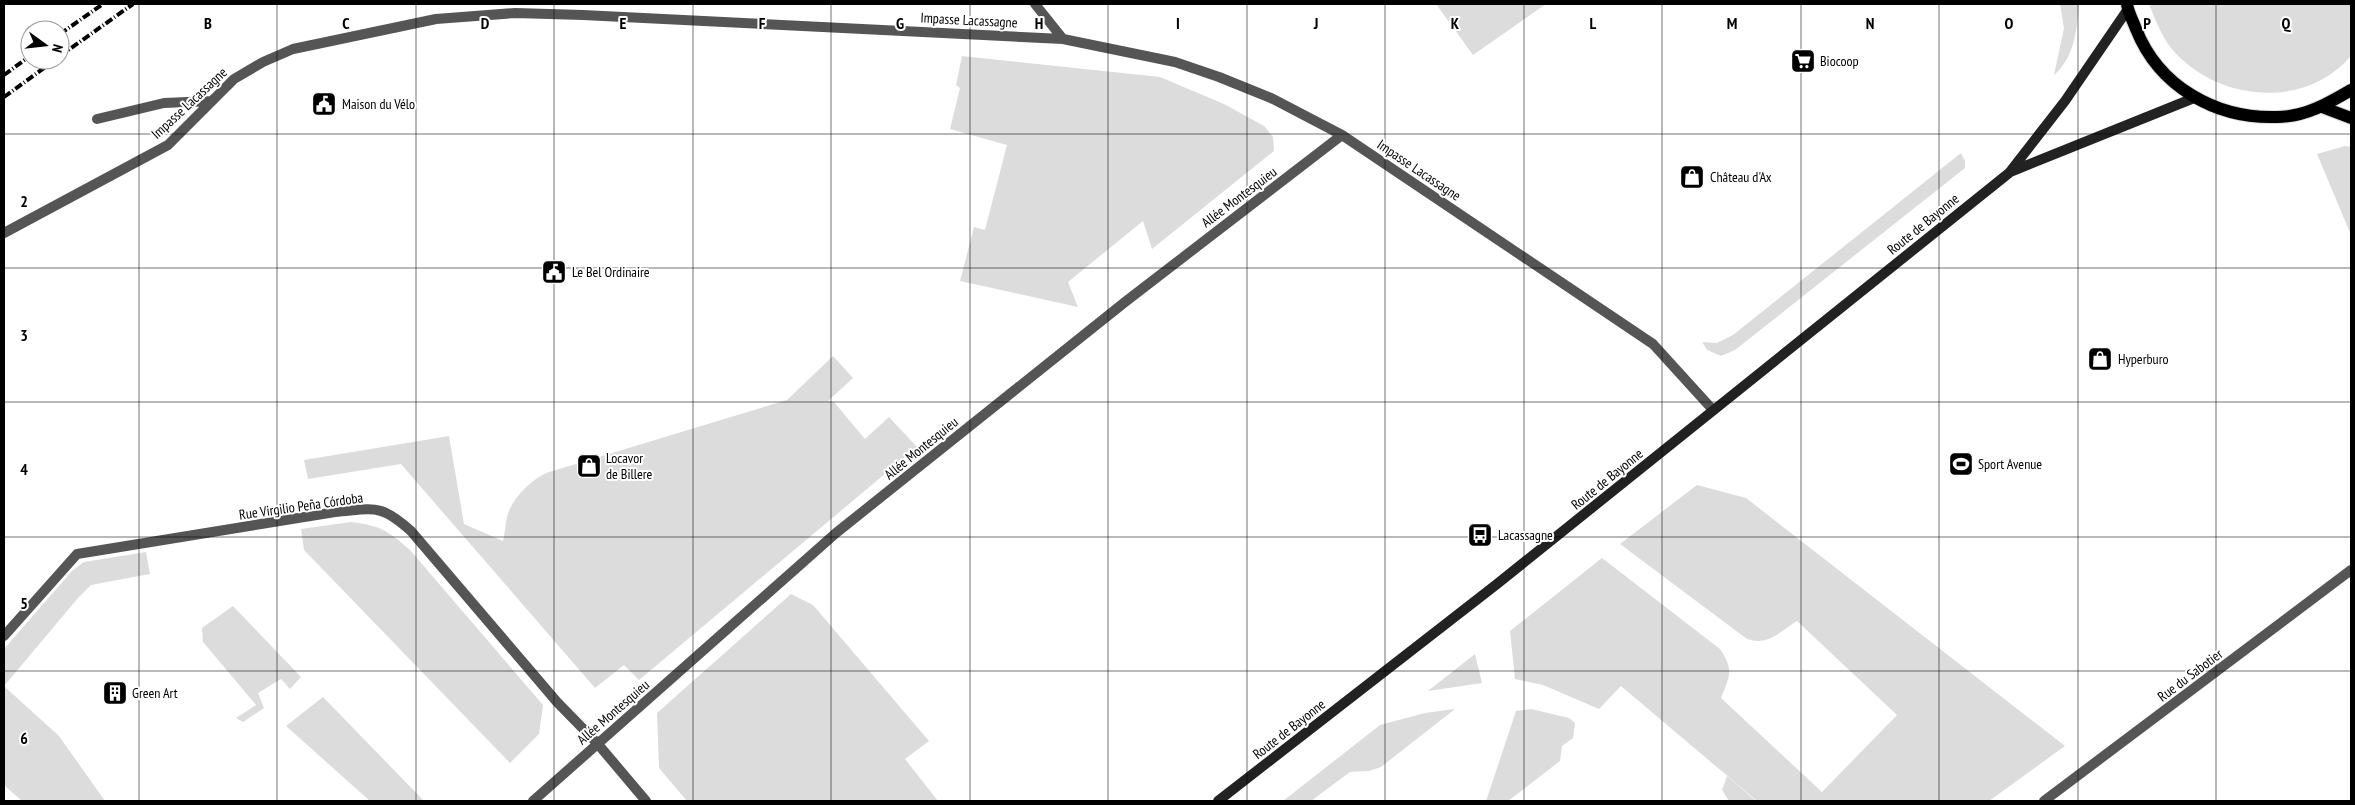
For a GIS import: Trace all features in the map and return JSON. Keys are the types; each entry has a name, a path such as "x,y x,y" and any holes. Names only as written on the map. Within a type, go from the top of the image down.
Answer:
{"main road":[{"path":"2128,6 2142,44 2164,74 2194,98 2235,114 2279,117 2322,107 2351,90"},
{"name":"Route de Bayonne","path":"1218,801 1497,584 2009,173 2065,101 2128,6"},
{"name":"Route de Bayonne","path":"2009,173 2194,98"},
{"path":"2322,107 2351,118"}],"street":[{"name":"Impasse Lacassagne","path":"1035,4 1064,39"},
{"name":"Impasse Lacassagne","path":"4,233 168,144 234,79 263,62 292,49 436,19 476,15 583,14 1064,39 1175,62 1219,77 1271,98 1342,135 1653,344 1713,410"},
{"path":"97,119 164,103 211,101"},
{"name":"Allée Montesquieu","path":"533,801 836,533 1125,302 1342,135"},
{"name":"Rue Virgilio Peña Córdoba","path":"4,636 77,554 335,512 378,509 395,516 411,531 557,702 597,743 646,801"},
{"name":"Rue du Sabotier","path":"2044,801 2351,570"}],"shaded area":[{"path":"1436,4 1546,4 1473,55"},
{"path":"2060,4 2079,4 2077,24 2070,52 2061,68 2054,75 2064,28"},
{"path":"2149,4 2351,4 2351,56 2332,74 2309,85 2285,92 2260,92 2235,88 2211,79 2189,66 2167,43"},
{"path":"962,56 1160,77 1224,104 1264,126 1273,137 1274,151 1152,249 1143,221 1068,282 1078,307 960,281 974,227 985,230 1007,145 950,129 960,88 956,85"},
{"path":"2345,146 2351,147 2351,235 2317,154"},
{"path":"1961,153 1965,161 1965,168 1735,350 1721,356 1707,350 1702,342 1717,343 1733,335"},
{"path":"833,356 853,378 828,401 834,402 865,439 889,417 917,447 639,680 624,665 595,688 401,464 308,479 304,460 449,436 464,524 503,541 509,510 517,497 546,473 787,400"},
{"path":"1697,485 1746,498 2065,746 1989,801 1757,801 1621,686 1599,709 1543,685 1515,679 1510,631 1602,558 1720,649 1729,668 1727,684 1721,698 1822,792 1897,715 1797,621 1774,637 1762,641 1747,639 1620,544"},
{"path":"351,522 377,527 410,550 543,705 539,734 510,763 304,550 301,529"},
{"path":"146,552 150,574 91,585 4,686 4,649 72,571 84,562"},
{"path":"791,594 813,605 929,741 905,759 938,801 687,801 659,768 657,713"},
{"path":"233,606 301,677 290,689 281,679 258,693 264,708 243,722 236,718 256,705 203,642 202,628"},
{"path":"1475,654 1482,683 1428,691"},
{"path":"4,686 59,736 105,801 22,801 4,785"},
{"path":"323,697 424,801 370,801 286,726"},
{"path":"1455,709 1381,767 1369,771 1350,772 1311,801 1283,801 1380,725 1425,713"},
{"path":"1531,709 1569,718 1575,723 1573,738 1562,746 1560,761 1508,801 1486,801 1516,711"},
{"path":"1727,776 1756,801 1729,801 1722,790"}],"railway":[{"path":"70,27 103,4"},
{"path":"70,49 133,4"},
{"path":"4,75 20,63"},
{"path":"4,97 41,70"}],"place":[{"name":"Biocoop","path":"1803,61"},
{"name":"Maison du Vélo","path":"324,104"},
{"name":"Château d'Ax","path":"1692,177"},
{"name":"Le Bel Ordinaire","path":"554,272"},
{"name":"Hyperburo","path":"2100,359"},
{"name":"Sport Avenue","path":"1961,464"},
{"name":"Locavor de Billere","path":"589,466"},
{"name":"Lacassagne","path":"1480,535"},
{"name":"Green Art","path":"115,693"}]}
